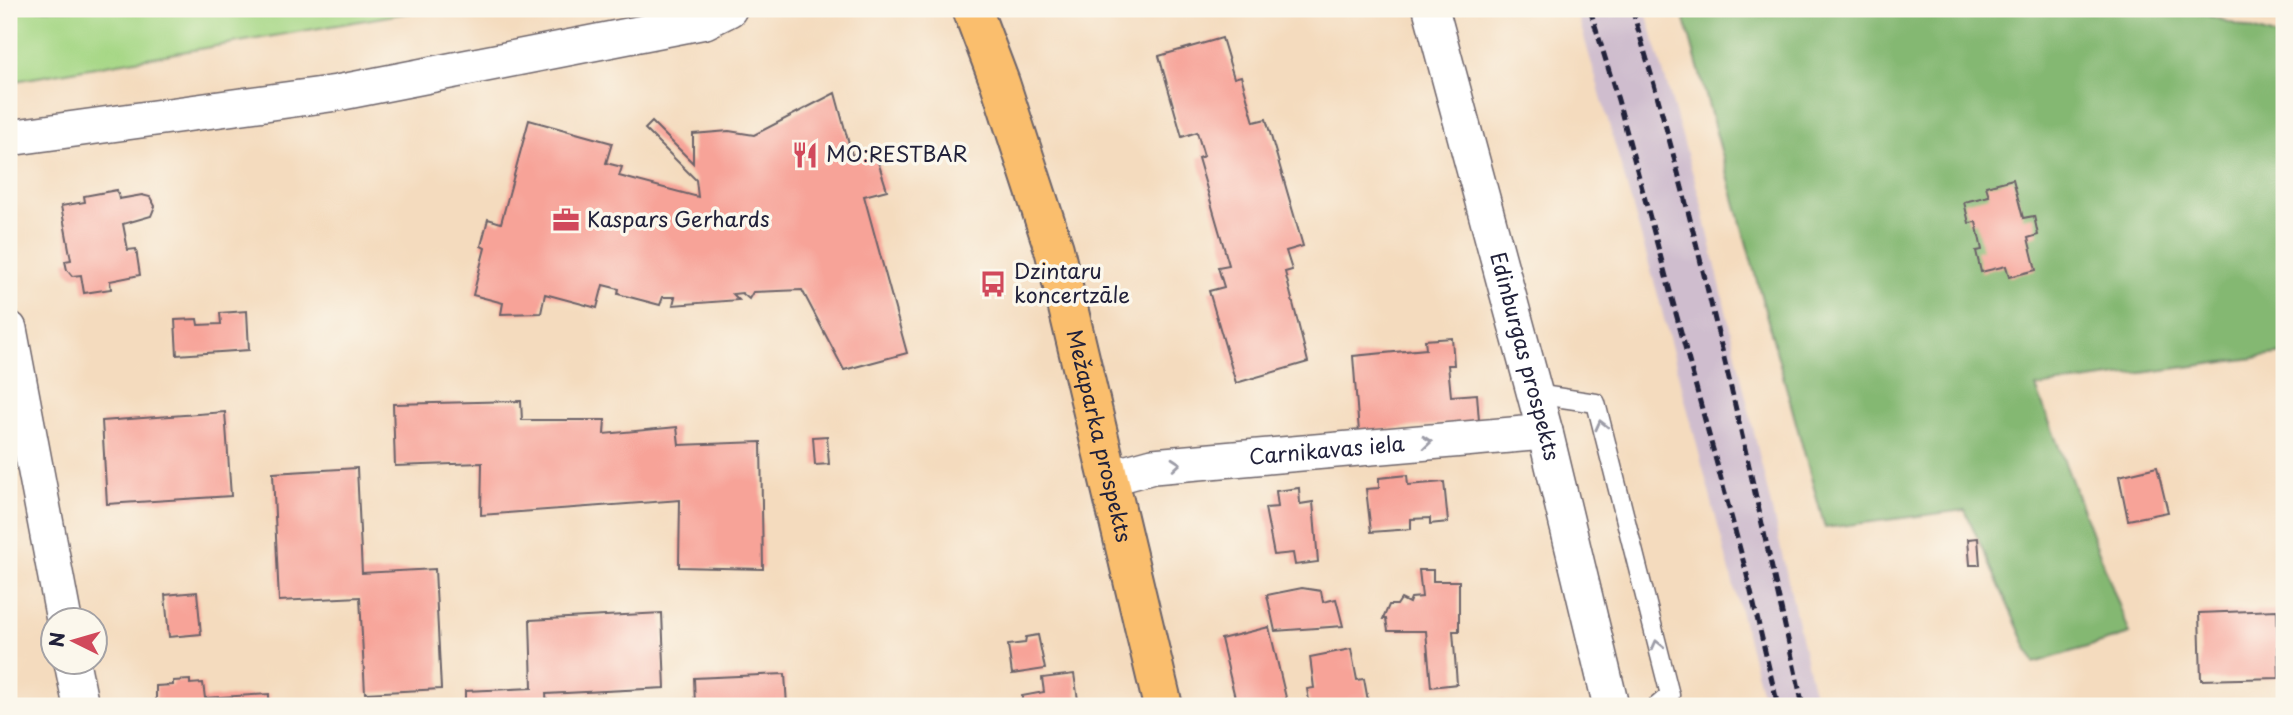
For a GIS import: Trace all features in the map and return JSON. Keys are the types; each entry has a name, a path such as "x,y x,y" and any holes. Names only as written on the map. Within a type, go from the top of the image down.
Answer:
{"main road":[{"name":"Mežaparka prospekts","path":"972,9 1000,83 1054,249 1163,706"}],"street":[{"path":"9,138 337,93 705,20 729,9"},
{"name":"Edinburgas prospekts","path":"1431,9 1545,432 1611,706"},
{"path":"9,329 61,606"},
{"name":"Carnikavas iela","path":"1110,478 1153,466 1545,432"},
{"path":"74,676 80,706"}],"lane":[{"path":"1535,394 1596,403 1670,695 1657,706"}],"shaded area":[{"path":"1576,9 1645,9 1701,202 1817,706 1765,706 1657,292"}],"green space":[{"path":"9,9 429,9 9,82"},
{"path":"1682,9 2187,9 2284,39 2284,354 2036,387 2130,634 2034,663 1965,510 1825,528"}],"building":[{"path":"1222,38 1234,78 1241,76 1254,122 1266,119 1303,246 1286,251 1292,270 1285,272 1308,362 1236,383 1209,291 1224,287 1218,267 1229,265 1198,158 1204,156 1197,132 1182,137 1159,56"},
{"path":"835,93 852,155 874,149 887,190 864,196 907,353 844,370 802,290 753,292 749,299 742,293 733,294 739,300 673,305 675,297 663,297 660,305 618,294 619,289 603,285 597,308 545,294 541,313 501,314 503,303 473,295 485,248 481,246 488,219 501,223 529,120 612,143 606,163 622,167 619,176 698,197 696,180 645,129 652,122 693,163 693,134 729,131 754,135"},
{"path":"2013,179 2023,218 2034,216 2038,235 2028,238 2036,270 2009,277 2006,266 1981,272 1976,251 1982,250 1976,222 1969,223 1964,202 1989,196 1986,186"},
{"path":"117,190 119,199 142,195 150,197 155,206 151,216 123,224 128,250 136,249 140,275 110,281 111,289 84,293 81,275 72,276 67,270 65,261 71,260 61,206 85,202 84,196"},
{"path":"247,311 249,350 177,355 175,320 197,319 198,325 221,324 220,313"},
{"path":"1452,338 1454,365 1448,365 1451,396 1477,394 1479,421 1359,432 1353,356 1426,349 1425,340"},
{"path":"521,401 522,420 605,420 604,434 677,427 679,445 761,442 763,569 679,567 680,500 481,515 482,463 395,466 393,404"},
{"path":"225,412 231,496 107,504 102,421"},
{"path":"827,436 829,464 815,465 813,437"},
{"path":"2157,467 2168,512 2128,520 2119,476"},
{"path":"357,468 362,573 435,569 441,689 365,693 360,597 279,601 273,473"},
{"path":"1407,475 1408,485 1444,482 1448,522 1430,524 1430,518 1411,519 1411,529 1371,532 1366,489 1379,488 1379,478"},
{"path":"1299,488 1300,504 1313,502 1318,562 1295,565 1293,553 1274,555 1265,508 1278,507 1276,491"},
{"path":"1978,538 1980,565 1970,565 1968,539"},
{"path":"1419,570 1433,570 1433,581 1459,581 1459,631 1453,631 1457,684 1431,687 1426,631 1388,631 1386,619 1383,619 1389,605 1397,605 1401,599 1409,603 1411,598 1422,597"},
{"path":"1302,588 1321,591 1323,602 1336,599 1343,626 1275,631 1267,595"},
{"path":"197,592 201,634 169,637 165,595"},
{"path":"2277,610 2279,678 2201,680 2199,613"},
{"path":"662,613 665,688 546,694 547,706 465,706 465,691 532,688 530,620"},
{"path":"1269,627 1288,706 1237,706 1221,639"},
{"path":"1038,635 1045,669 1012,674 1008,645 1025,643 1026,637"},
{"path":"1351,649 1357,680 1364,679 1369,706 1310,706 1307,689 1314,688 1310,657"},
{"path":"785,674 787,706 695,706 694,678"},
{"path":"1074,674 1079,706 1010,706 1022,703 1022,696 1044,692 1042,678"},
{"path":"190,680 190,684 203,683 205,698 269,694 269,706 156,706 156,686"},
{"path":"1504,700 1505,706 1472,706 1472,704"}],"railway":[{"path":"1590,9 1618,100 1746,571 1778,706"},
{"path":"1632,9 1702,269 1803,706"}],"place":[{"name":"MO:RESTBAR","path":"805,155"},
{"name":"Kaspars Gerhards","path":"566,220"},
{"name":"Dzintaru koncertzāle","path":"993,284"}]}
